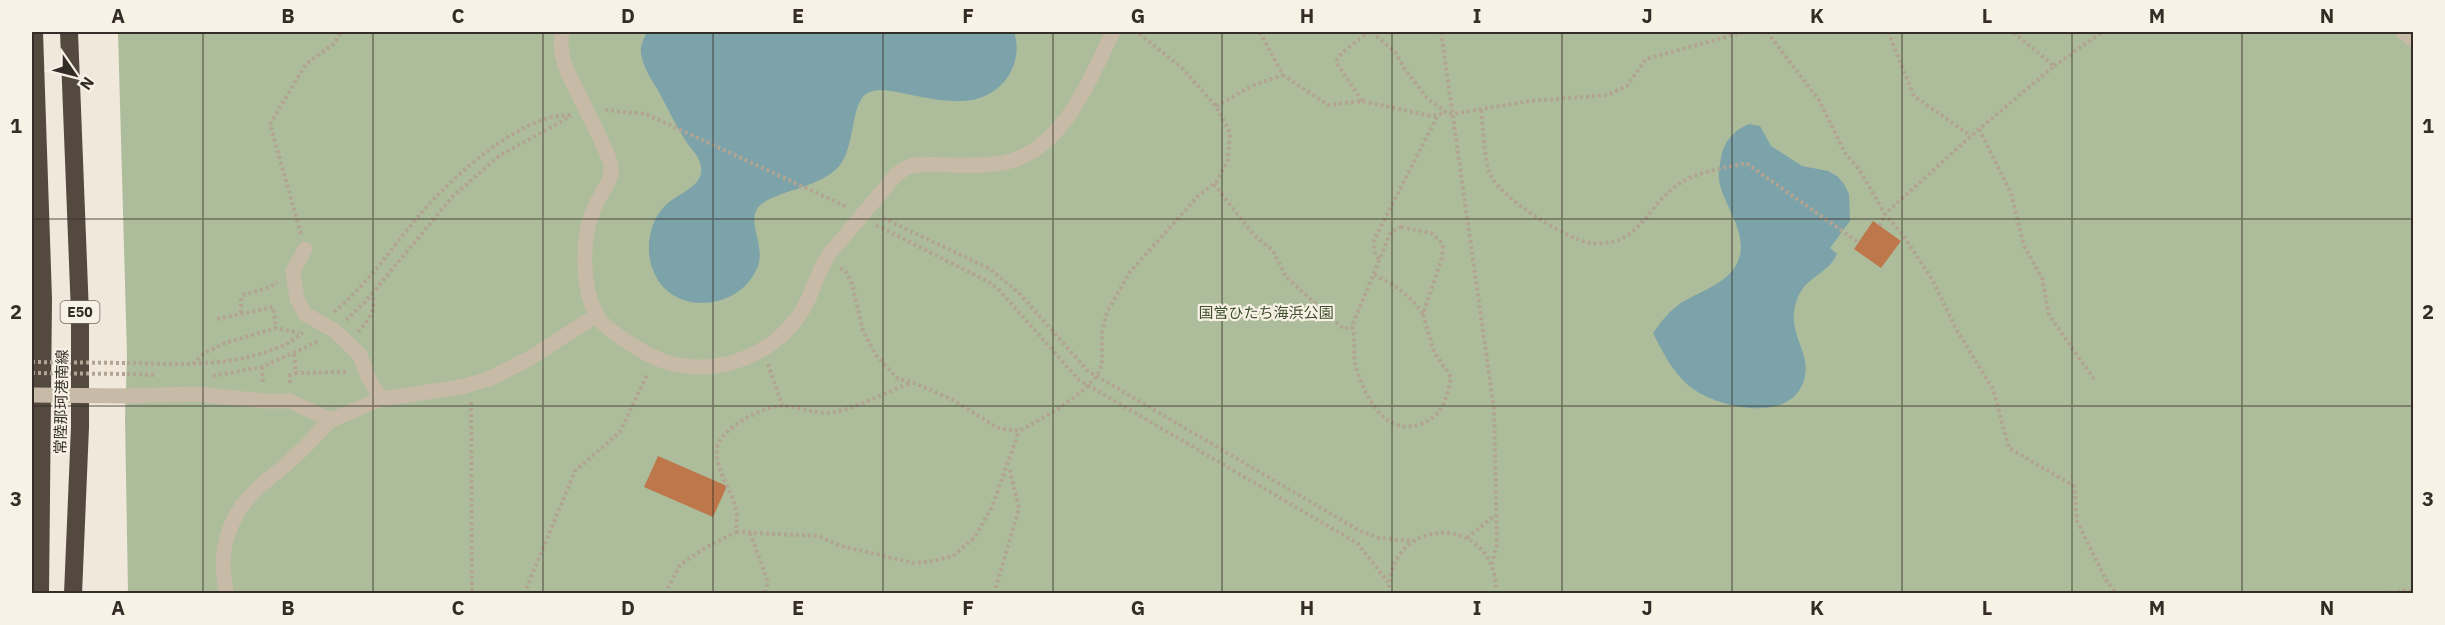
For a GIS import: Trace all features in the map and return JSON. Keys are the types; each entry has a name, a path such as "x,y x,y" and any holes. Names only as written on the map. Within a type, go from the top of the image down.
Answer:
{"highway":[{"name":"常陸那珂港南線","path":"34,32 43,299 40,594"},
{"name":"常陸那珂港南線","path":"69,32 80,314 80,427 73,594"}],"street":[{"path":"562,32 562,59 611,164 611,174 591,214 584,248 587,281 597,315 616,334 655,358 676,365 699,368 724,365 751,357 771,344 794,323 807,302 826,258 896,175 904,169 915,165 1002,163 1020,158 1034,150 1053,133 1073,107 1113,32"},
{"path":"2403,32 2414,41"},
{"path":"305,249 293,271 297,299 305,314 334,331 360,355 368,377 381,399"},
{"path":"227,594 223,578 223,545 234,519 255,490 291,461 331,420 381,399 470,385 489,379 530,358 597,315"},
{"path":"32,395 197,394 263,401 290,401 331,420"}],"path":[{"path":"305,249 270,123 306,64 334,43 341,32"},
{"path":"826,258 847,273 862,331 876,356 898,379 912,382 953,400 998,428 1019,431 1055,411 1088,386 1097,376 1102,364 1102,332 1107,312 1130,272 1198,196 1214,183 1228,160 1230,132 1216,106 1182,68 1137,32"},
{"path":"1260,32 1282,75 1328,105 1362,101 1431,116 1530,101 1606,95 1627,86 1646,59 1744,32"},
{"path":"1362,101 1336,62 1338,57 1370,32 1396,53 1404,68 1427,98 1446,113"},
{"path":"1441,32 1494,409 1497,544 1492,564"},
{"path":"1767,32 1819,100 1845,153 1859,170 1885,214 1902,234 1932,279 1956,329 1993,389 2009,448 2074,486 2077,520 2106,580 2117,594"},
{"path":"1888,32 1914,96 1971,136"},
{"path":"2013,32 2054,66"},
{"path":"1880,226 1885,214 1978,129 2054,66 2102,32"},
{"path":"1216,106 1252,86 1282,75"},
{"path":"1481,110 1490,174 1500,190 1514,202 1575,238 1590,243 1606,243 1622,239 1635,230 1669,191 1686,178 1746,163 1858,242"},
{"path":"616,111 646,114 834,203"},
{"path":"32,362 215,364 242,359 284,345 320,323 370,278 438,194 472,162 538,120 555,115 572,115 499,156 453,196 366,301 334,331 310,346 262,367 211,376"},
{"path":"1379,259 1375,255 1374,240 1438,115"},
{"path":"1978,129 2011,193 2024,246 2042,278 2049,315 2094,379"},
{"path":"1214,183 1253,234 1273,251 1286,277 1344,329 1352,326"},
{"path":"874,215 961,254 1004,279 1083,367 1097,376 1360,531 1379,538 1412,541"},
{"path":"872,222 989,282 999,290 1079,380 1357,543 1388,582"},
{"path":"1374,275 1394,284 1410,297 1423,314 1434,352 1451,377 1447,401 1439,412 1429,421 1417,426 1404,427 1391,424 1380,414 1364,389 1355,361 1352,326 1367,285 1374,275 1391,232 1401,227 1431,233 1443,246 1442,258 1423,314"},
{"path":"242,313 240,300 243,295 270,287 293,271"},
{"path":"218,319 273,307 276,328"},
{"path":"192,364 204,353 225,343 276,328 300,334"},
{"path":"524,594 575,471 620,432 655,358"},
{"path":"767,360 783,405"},
{"path":"32,374 159,376"},
{"path":"736,532 737,511 718,462 717,444 726,432 746,418 783,405 817,414 836,411 912,382"},
{"path":"470,385 472,594"},
{"path":"665,594 680,565 703,549 736,532 818,536 841,546 914,562 933,561 953,556 975,537 992,507 1019,431"},
{"path":"994,594 1019,508 1008,465"},
{"path":"1467,537 1495,515"},
{"path":"1389,594 1388,582 1395,559 1412,541 1430,534 1448,532 1467,537 1486,553 1497,580 1496,594"},
{"path":"750,533 768,582 764,594"},
{"path":"2379,594 2409,590 2414,593"}],"green space":[{"name":"国営ひたち海浜公園","path":"118,32 2413,32 2413,593 128,593 125,418 127,356"}],"water":[{"path":"647,32 1014,32 1017,49 1009,75 998,88 986,96 957,101 885,90 866,94 858,107 845,157 840,165 820,180 773,198 757,209 754,221 760,251 758,266 749,281 737,292 722,300 706,303 690,302 675,296 662,285 650,261 650,234 657,217 668,203 694,185 699,179 701,165 644,64 641,48"},
{"path":"1749,124 1760,126 1771,146 1802,166 1828,171 1837,176 1849,194 1850,221 1830,248 1837,254 1829,266 1802,290 1794,310 1796,331 1805,359 1804,380 1796,394 1784,403 1752,408 1717,401 1689,386 1664,355 1653,333 1677,306 1724,279 1737,264 1741,246 1740,237 1720,185 1719,169 1723,148 1728,139"}],"building":[{"path":"1873,221 1901,241 1881,268 1854,249"},
{"path":"658,456 727,486 713,517 644,487"}]}
